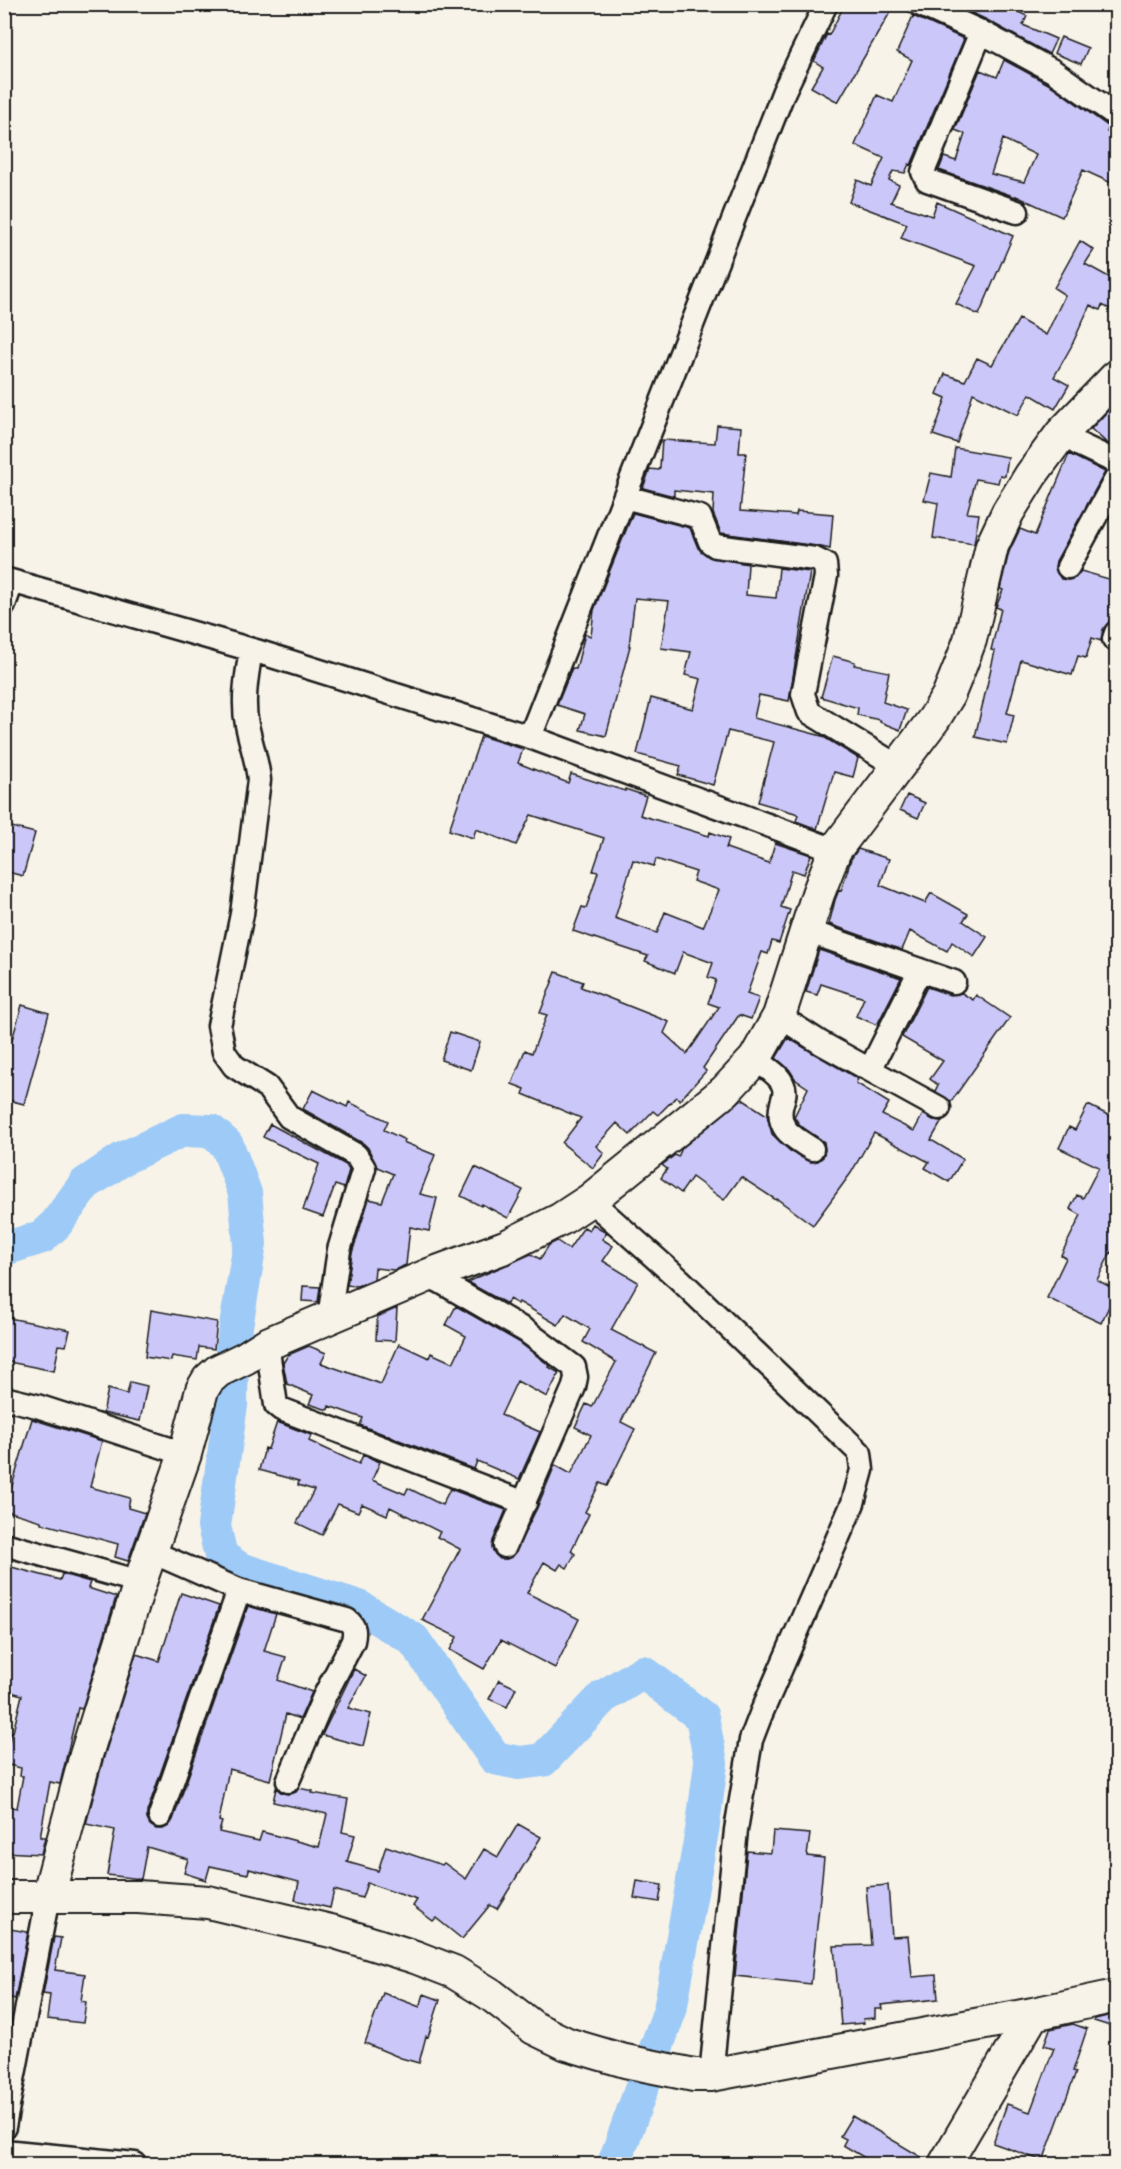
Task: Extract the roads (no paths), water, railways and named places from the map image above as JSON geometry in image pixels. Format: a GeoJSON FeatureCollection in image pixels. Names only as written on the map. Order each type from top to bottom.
{"type":"FeatureCollection","features":[{"type":"Feature","properties":{"kind":"street"},"geometry":{"type":"LineString","coordinates":[[530,737],[784,91],[826,4]]}},
{"type":"Feature","properties":{"kind":"street"},"geometry":{"type":"LineString","coordinates":[[919,4],[981,32],[1053,71],[1116,115]]}},
{"type":"Feature","properties":{"kind":"street"},"geometry":{"type":"LineString","coordinates":[[981,32],[923,167],[923,172],[927,180],[1017,212]]}},
{"type":"Feature","properties":{"kind":"street"},"geometry":{"type":"LineString","coordinates":[[4,2127],[48,1897],[86,1755],[140,1582],[184,1454],[202,1390],[208,1380],[243,1358],[329,1318],[528,1236],[590,1200],[725,1091],[755,1059],[779,1016],[818,894],[835,850],[934,719],[948,696],[970,640],[992,546],[1008,512],[1031,475],[1062,433],[1116,377]]}},
{"type":"Feature","properties":{"kind":"street"},"geometry":{"type":"LineString","coordinates":[[1062,433],[1080,445],[1116,462]]}},
{"type":"Feature","properties":{"kind":"street"},"geometry":{"type":"LineString","coordinates":[[1068,567],[1116,479]]}},
{"type":"Feature","properties":{"kind":"street"},"geometry":{"type":"LineString","coordinates":[[625,497],[700,517],[710,542],[716,546],[815,559],[825,564],[826,576],[803,694],[806,707],[809,712],[897,766]]}},
{"type":"Feature","properties":{"kind":"street"},"geometry":{"type":"LineString","coordinates":[[4,605],[8,581],[251,650],[530,737],[835,850]]}},
{"type":"Feature","properties":{"kind":"street"},"geometry":{"type":"LineString","coordinates":[[251,650],[247,677],[247,724],[257,759],[259,780],[242,914],[219,1026],[227,1058],[234,1066],[267,1087],[289,1117],[356,1155],[364,1168],[339,1250],[329,1318]]}},
{"type":"Feature","properties":{"kind":"street"},"geometry":{"type":"LineString","coordinates":[[807,931],[954,982]]}},
{"type":"Feature","properties":{"kind":"street"},"geometry":{"type":"LineString","coordinates":[[870,1070],[920,970]]}},
{"type":"Feature","properties":{"kind":"street"},"geometry":{"type":"LineString","coordinates":[[779,1016],[821,1043],[939,1108]]}},
{"type":"Feature","properties":{"kind":"street"},"geometry":{"type":"LineString","coordinates":[[755,1059],[784,1085],[780,1112],[783,1127],[791,1136],[812,1149]]}},
{"type":"Feature","properties":{"kind":"street"},"geometry":{"type":"LineString","coordinates":[[590,1200],[680,1279],[860,1453],[862,1464],[853,1503],[761,1714],[752,1740],[698,2074]]}},
{"type":"Feature","properties":{"kind":"street"},"geometry":{"type":"LineString","coordinates":[[429,1275],[526,1331],[574,1367],[576,1377],[574,1387],[505,1546]]}},
{"type":"Feature","properties":{"kind":"street"},"geometry":{"type":"LineString","coordinates":[[243,1358],[281,1409],[525,1503]]}},
{"type":"Feature","properties":{"kind":"street"},"geometry":{"type":"LineString","coordinates":[[4,1398],[37,1406],[184,1454]]}},
{"type":"Feature","properties":{"kind":"street"},"geometry":{"type":"LineString","coordinates":[[4,1544],[140,1582]]}},
{"type":"Feature","properties":{"kind":"street"},"geometry":{"type":"LineString","coordinates":[[152,1552],[239,1590],[347,1620],[352,1624],[355,1632],[353,1641],[324,1697],[288,1781]]}},
{"type":"Feature","properties":{"kind":"street"},"geometry":{"type":"LineString","coordinates":[[160,1816],[239,1590]]}},
{"type":"Feature","properties":{"kind":"street"},"geometry":{"type":"LineString","coordinates":[[4,1897],[138,1897],[208,1902],[335,1932],[454,1972],[490,1994],[534,2028],[549,2036],[625,2061],[698,2074],[1033,2014],[1116,1996]]}},
{"type":"Feature","properties":{"kind":"street"},"geometry":{"type":"LineString","coordinates":[[945,2164],[1033,2014]]}},
{"type":"Feature","properties":{"kind":"street"},"geometry":{"type":"LineString","coordinates":[[4,2151],[135,2164]]}},
{"type":"Feature","properties":{"kind":"waterway"},"geometry":{"type":"LineString","coordinates":[[4,1249],[42,1237],[56,1224],[85,1184],[124,1158],[183,1130],[211,1131],[227,1145],[245,1193],[250,1244],[232,1350],[231,1405],[214,1526],[221,1556],[240,1569],[359,1607],[413,1639],[495,1758],[519,1763],[543,1760],[603,1697],[643,1672],[702,1717],[711,1763],[703,1825],[670,2010],[614,2164]]}}]}
